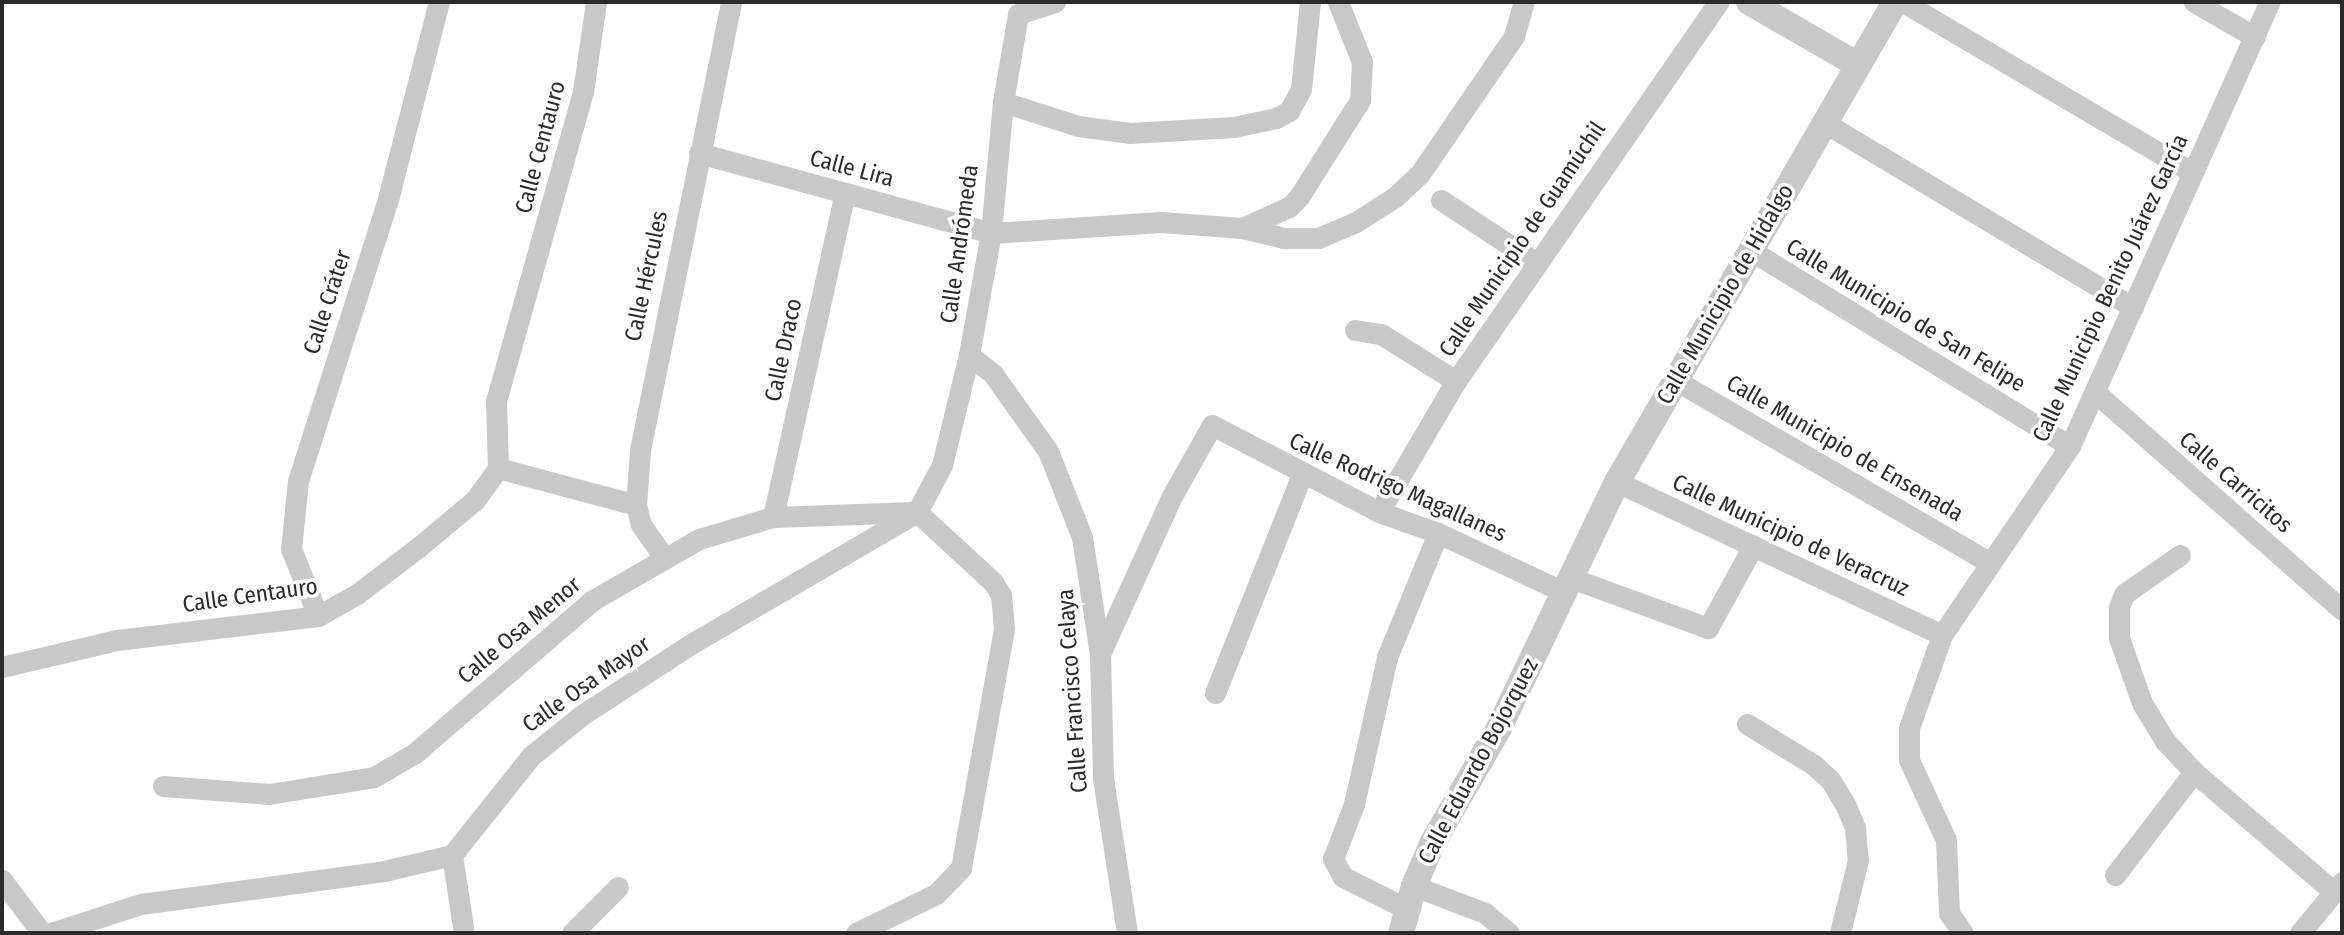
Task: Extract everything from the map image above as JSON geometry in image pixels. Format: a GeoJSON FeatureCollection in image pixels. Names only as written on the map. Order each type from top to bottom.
{"type":"FeatureCollection","features":[{"type":"Feature","properties":{"kind":"street","name":"Calle Cráter"},"geometry":{"type":"LineString","coordinates":[[318,616],[291,548],[298,481],[389,195],[439,2]]}},
{"type":"Feature","properties":{"kind":"street","name":"Calle Centauro"},"geometry":{"type":"LineString","coordinates":[[2,667],[117,640],[318,616],[357,594],[475,500],[498,468],[496,401],[583,92],[596,2]]}},
{"type":"Feature","properties":{"kind":"street","name":"Calle Hércules"},"geometry":{"type":"LineString","coordinates":[[663,556],[645,532],[636,505],[658,347],[732,2]]}},
{"type":"Feature","properties":{"kind":"street","name":"Calle Andrómeda"},"geometry":{"type":"LineString","coordinates":[[917,512],[942,465],[969,355],[991,233],[1003,102],[1019,8],[1055,2]]}},
{"type":"Feature","properties":{"kind":"street"},"geometry":{"type":"LineString","coordinates":[[1003,102],[1078,126],[1130,133],[1234,127],[1276,118],[1289,111],[1301,89],[1310,2]]}},
{"type":"Feature","properties":{"kind":"street"},"geometry":{"type":"LineString","coordinates":[[1241,228],[1299,197],[1360,100],[1362,62],[1338,2]]}},
{"type":"Feature","properties":{"kind":"street","name":"Calle Lira"},"geometry":{"type":"LineString","coordinates":[[699,153],[991,233],[1150,222],[1241,228],[1284,238],[1318,238],[1356,222],[1395,197],[1434,155],[1514,36],[1524,2]]}},
{"type":"Feature","properties":{"kind":"street","name":"Calle Municipio de Guamúchil"},"geometry":{"type":"LineString","coordinates":[[1379,512],[1456,381],[1718,2]]}},
{"type":"Feature","properties":{"kind":"street"},"geometry":{"type":"LineString","coordinates":[[1749,2],[1858,65]]}},
{"type":"Feature","properties":{"kind":"street","name":"Calle Municipio de Hidalgo"},"geometry":{"type":"LineString","coordinates":[[1567,585],[1617,482],[1895,2]]}},
{"type":"Feature","properties":{"kind":"street"},"geometry":{"type":"LineString","coordinates":[[1903,2],[2192,172]]}},
{"type":"Feature","properties":{"kind":"street"},"geometry":{"type":"LineString","coordinates":[[2194,2],[2255,37]]}},
{"type":"Feature","properties":{"kind":"street","name":"Calle Municipio Benito Juárez García"},"geometry":{"type":"LineString","coordinates":[[1963,933],[1949,913],[1946,840],[1909,760],[1907,744],[1942,635],[2070,446],[2270,2]]}},
{"type":"Feature","properties":{"kind":"street"},"geometry":{"type":"LineString","coordinates":[[1825,123],[2133,307]]}},
{"type":"Feature","properties":{"kind":"street","name":"Calle Draco"},"geometry":{"type":"LineString","coordinates":[[773,517],[845,193]]}},
{"type":"Feature","properties":{"kind":"street"},"geometry":{"type":"LineString","coordinates":[[1441,200],[1537,263]]}},
{"type":"Feature","properties":{"kind":"street","name":"Calle Municipio de San Felipe"},"geometry":{"type":"LineString","coordinates":[[1750,250],[2070,446]]}},
{"type":"Feature","properties":{"kind":"street"},"geometry":{"type":"LineString","coordinates":[[1355,330],[1381,334],[1456,381]]}},
{"type":"Feature","properties":{"kind":"street","name":"Calle Francisco Celaya"},"geometry":{"type":"LineString","coordinates":[[969,355],[993,374],[1023,412],[1067,494],[1092,585],[1100,654],[1100,751],[1127,933]]}},
{"type":"Feature","properties":{"kind":"street","name":"Calle Municipio de Ensenada"},"geometry":{"type":"LineString","coordinates":[[1675,380],[1989,562]]}},
{"type":"Feature","properties":{"kind":"street","name":"Calle Carricitos"},"geometry":{"type":"LineString","coordinates":[[2095,393],[2342,611]]}},
{"type":"Feature","properties":{"kind":"street","name":"Calle Rodrigo Magallanes"},"geometry":{"type":"LineString","coordinates":[[1100,654],[1172,496],[1212,425],[1379,512],[1567,585],[1708,628],[1753,546]]}},
{"type":"Feature","properties":{"kind":"street"},"geometry":{"type":"LineString","coordinates":[[498,468],[636,505]]}},
{"type":"Feature","properties":{"kind":"street"},"geometry":{"type":"LineString","coordinates":[[1215,693],[1302,474]]}},
{"type":"Feature","properties":{"kind":"street","name":"Calle Municipio de Veracruz"},"geometry":{"type":"LineString","coordinates":[[1617,482],[1942,635]]}},
{"type":"Feature","properties":{"kind":"street"},"geometry":{"type":"LineString","coordinates":[[856,933],[936,894],[961,868],[1004,629],[1001,594],[993,582],[917,512]]}},
{"type":"Feature","properties":{"kind":"street","name":"Calle Osa Menor"},"geometry":{"type":"LineString","coordinates":[[163,786],[269,794],[358,782],[392,769],[593,600],[663,556],[699,538],[773,517],[917,512]]}},
{"type":"Feature","properties":{"kind":"street","name":"Calle Osa Mayor"},"geometry":{"type":"LineString","coordinates":[[452,855],[531,756],[582,715],[691,644],[917,512]]}},
{"type":"Feature","properties":{"kind":"street"},"geometry":{"type":"LineString","coordinates":[[1438,533],[1387,657],[1354,804],[1334,851],[1334,865],[1342,877],[1407,909],[1485,913],[1509,933]]}},
{"type":"Feature","properties":{"kind":"street"},"geometry":{"type":"LineString","coordinates":[[2180,555],[2124,594],[2117,621],[2129,673],[2142,703],[2165,741],[2194,772],[2338,887],[2300,933]]}},
{"type":"Feature","properties":{"kind":"street","name":"Calle Eduardo Bojorquez"},"geometry":{"type":"LineString","coordinates":[[1407,909],[1443,824],[1499,728],[1567,585]]}},
{"type":"Feature","properties":{"kind":"street"},"geometry":{"type":"LineString","coordinates":[[1747,724],[1815,765],[1845,804],[1855,828],[1858,860],[1840,933]]}},
{"type":"Feature","properties":{"kind":"street"},"geometry":{"type":"LineString","coordinates":[[2115,875],[2194,772]]}},
{"type":"Feature","properties":{"kind":"street"},"geometry":{"type":"LineString","coordinates":[[51,933],[141,904],[384,871],[452,855],[464,933]]}},
{"type":"Feature","properties":{"kind":"street"},"geometry":{"type":"LineString","coordinates":[[2,880],[42,933]]}},
{"type":"Feature","properties":{"kind":"street"},"geometry":{"type":"LineString","coordinates":[[572,933],[618,887]]}}]}
